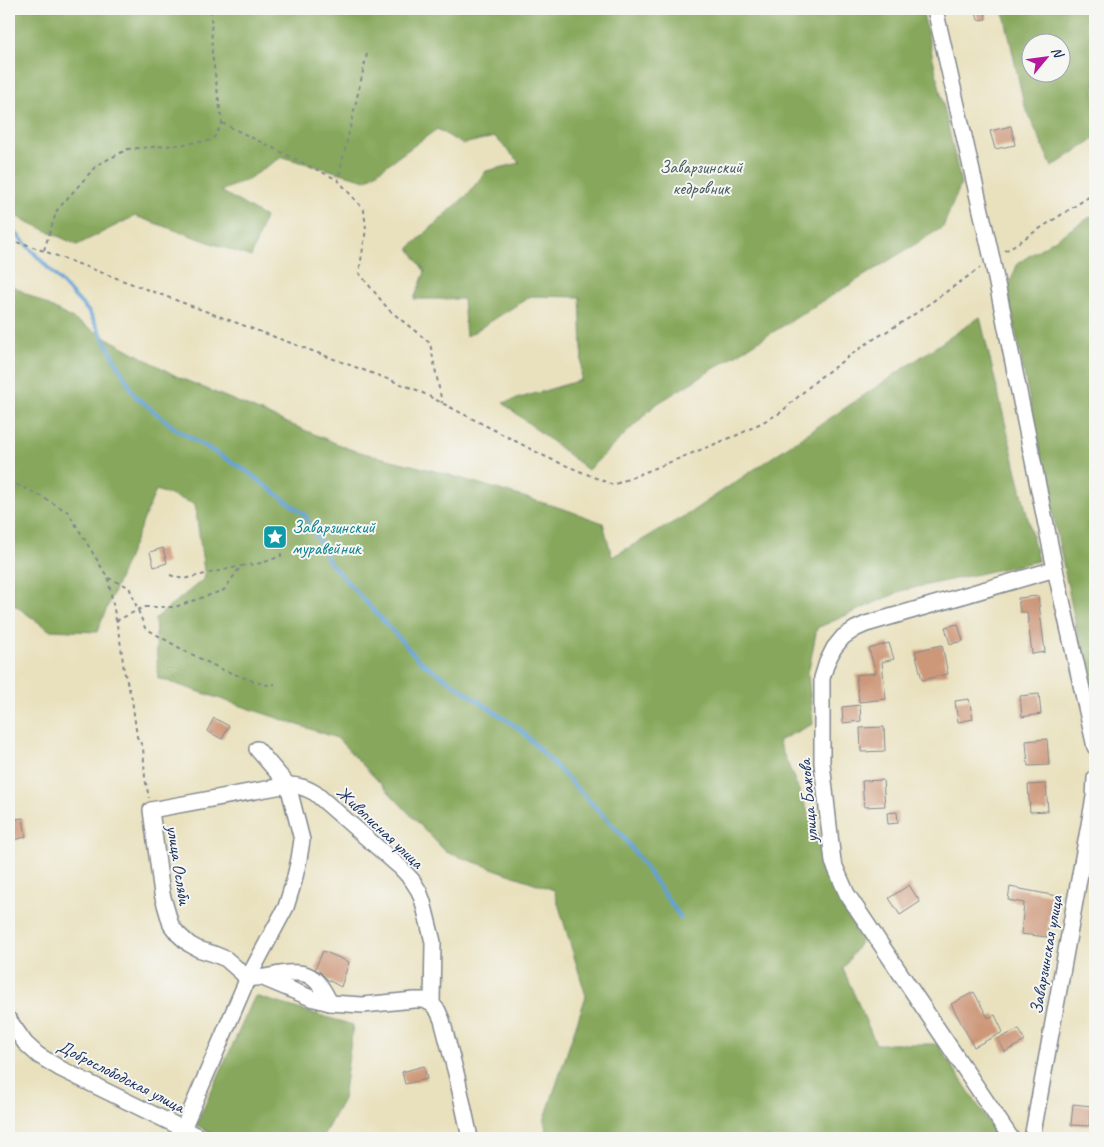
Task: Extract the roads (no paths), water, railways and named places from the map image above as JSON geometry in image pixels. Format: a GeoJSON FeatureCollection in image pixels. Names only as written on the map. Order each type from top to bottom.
{"type":"FeatureCollection","features":[{"type":"Feature","properties":{"kind":"street"},"geometry":{"type":"LineString","coordinates":[[935,9],[992,259],[1055,569],[1095,748]]}},
{"type":"Feature","properties":{"kind":"street","name":"улица Бажова"},"geometry":{"type":"LineString","coordinates":[[1011,1138],[847,894],[833,862],[822,762],[822,678],[834,648],[843,637],[855,629],[866,624],[1055,569]]}},
{"type":"Feature","properties":{"kind":"street"},"geometry":{"type":"LineString","coordinates":[[181,1134],[247,980],[286,906],[299,859],[302,840],[288,785],[257,749]]}},
{"type":"Feature","properties":{"kind":"street","name":"Заварзинская улица"},"geometry":{"type":"LineString","coordinates":[[1032,1138],[1094,798],[1095,778]]}},
{"type":"Feature","properties":{"kind":"street","name":"Живописная улица"},"geometry":{"type":"LineString","coordinates":[[152,810],[288,785],[299,785],[315,793],[400,867],[412,880],[423,902],[432,942],[432,1004],[438,1010],[442,1020],[470,1138]]}},
{"type":"Feature","properties":{"kind":"street","name":"улица Осляби"},"geometry":{"type":"LineString","coordinates":[[152,810],[162,894],[171,925],[189,944],[226,959],[247,980]]}},
{"type":"Feature","properties":{"kind":"street"},"geometry":{"type":"LineString","coordinates":[[247,980],[296,972],[314,978],[324,990],[330,1003],[363,1005],[424,1000],[432,1004]]}},
{"type":"Feature","properties":{"kind":"street","name":"Доброслободская улица"},"geometry":{"type":"LineString","coordinates":[[9,1020],[25,1043],[38,1055],[181,1134],[202,1138]]}},
{"type":"Feature","properties":{"kind":"waterway"},"geometry":{"type":"LineString","coordinates":[[9,226],[89,312],[135,396],[176,429],[245,470],[305,515],[330,563],[420,661],[520,729],[622,835],[681,918]]}},
{"type":"Feature","properties":{"kind":"place","name":"Заварзинский муравейник"},"geometry":{"type":"Point","coordinates":[275,537]}},
{"type":"Feature","properties":{"kind":"park label","name":"Заварзинский кедровник"},"geometry":{"type":"Point","coordinates":[701,177]}}]}
